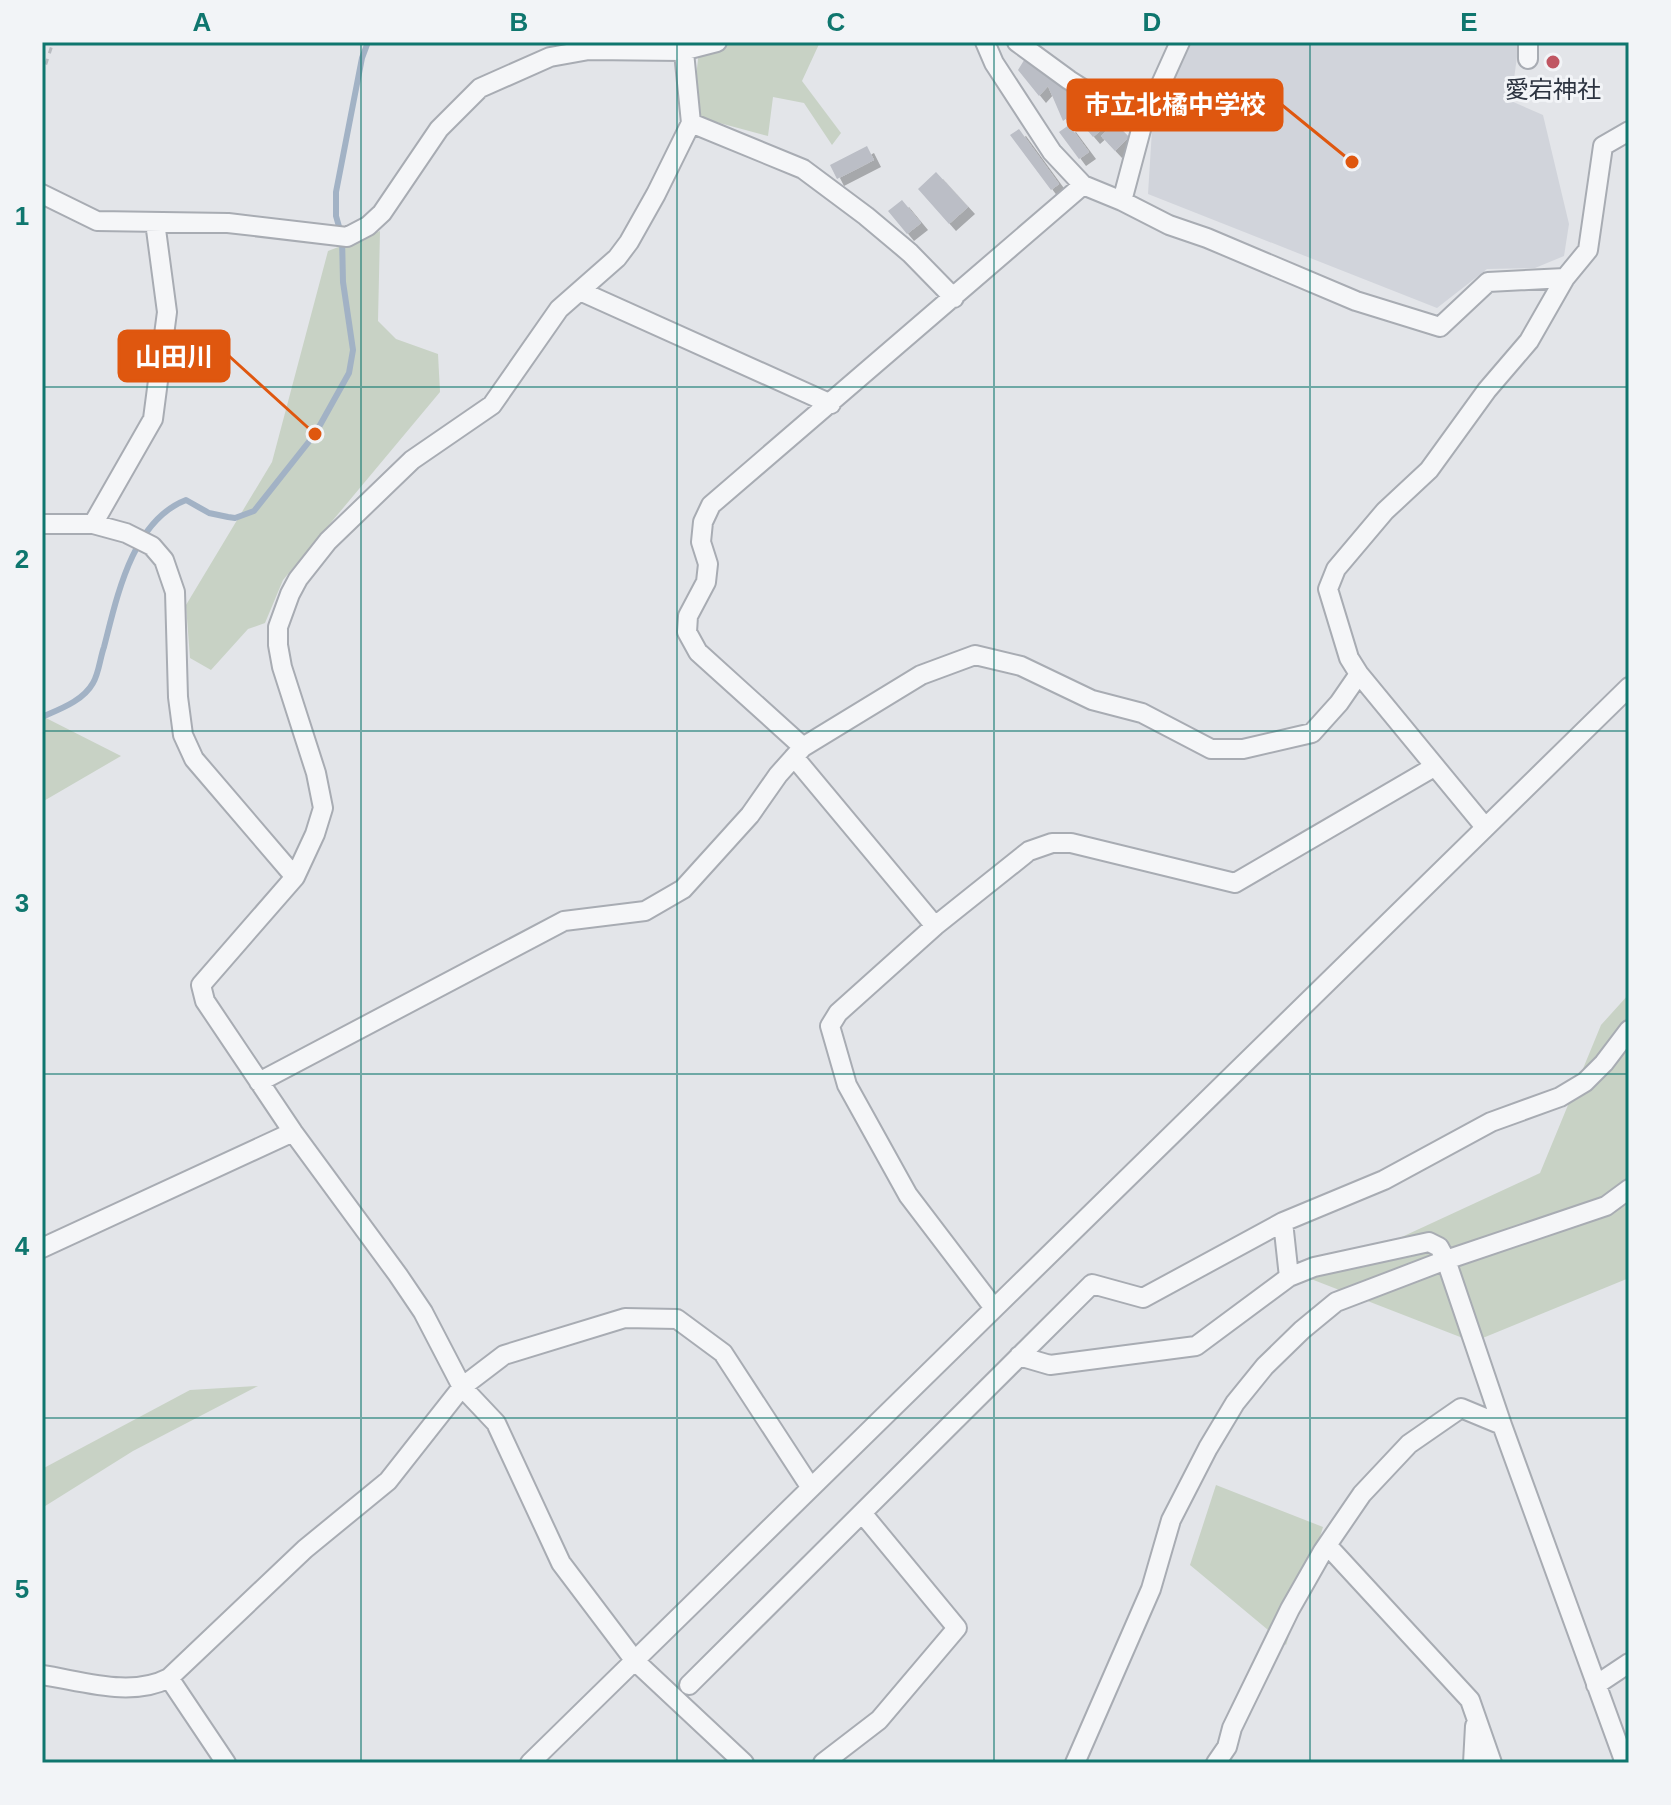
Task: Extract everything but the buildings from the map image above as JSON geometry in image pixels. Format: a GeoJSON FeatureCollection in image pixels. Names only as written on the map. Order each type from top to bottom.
{"type":"FeatureCollection","features":[{"type":"Feature","properties":{"kind":"street"},"geometry":{"type":"LineString","coordinates":[[42,194],[97,221],[228,223],[347,237],[368,226],[382,213],[439,129],[480,88],[550,57],[589,50],[717,42]]}},
{"type":"Feature","properties":{"kind":"street"},"geometry":{"type":"LineString","coordinates":[[985,42],[994,63],[1052,152],[1083,185],[1169,225],[1356,301],[1440,327],[1488,282],[1565,278]]}},
{"type":"Feature","properties":{"kind":"street"},"geometry":{"type":"LineString","coordinates":[[1017,42],[1069,80],[1142,126]]}},
{"type":"Feature","properties":{"kind":"street"},"geometry":{"type":"LineString","coordinates":[[1122,201],[1142,126],[1180,42]]}},
{"type":"Feature","properties":{"kind":"street"},"geometry":{"type":"LineString","coordinates":[[683,46],[691,123],[629,242],[617,258],[551,320],[492,405],[412,460],[328,541],[290,594],[278,627],[278,645],[282,667],[316,773],[323,808],[295,877],[201,985],[205,1001],[259,1082],[423,1312],[462,1387],[496,1423],[561,1563],[635,1661],[744,1763]]}},
{"type":"Feature","properties":{"kind":"street"},"geometry":{"type":"LineString","coordinates":[[691,123],[803,169],[910,253],[954,298]]}},
{"type":"Feature","properties":{"kind":"street"},"geometry":{"type":"LineString","coordinates":[[1485,827],[1359,674],[1349,658],[1328,589],[1336,569],[1385,511],[1429,470],[1487,390],[1529,341],[1565,278],[1588,250],[1603,146],[1629,131]]}},
{"type":"Feature","properties":{"kind":"street"},"geometry":{"type":"LineString","coordinates":[[935,926],[798,752],[698,652],[687,632],[688,616],[706,582],[708,564],[701,542],[703,522],[711,505],[1083,185]]}},
{"type":"Feature","properties":{"kind":"street"},"geometry":{"type":"LineString","coordinates":[[93,524],[153,419],[167,312],[155,222]]}},
{"type":"Feature","properties":{"kind":"street"},"geometry":{"type":"LineString","coordinates":[[580,291],[831,404]]}},
{"type":"Feature","properties":{"kind":"street"},"geometry":{"type":"LineString","coordinates":[[42,524],[93,524],[126,533],[152,546],[164,560],[175,592],[178,697],[183,735],[194,759],[295,877]]}},
{"type":"Feature","properties":{"kind":"street"},"geometry":{"type":"LineString","coordinates":[[259,1082],[564,921],[645,911],[683,889],[750,815],[798,752],[921,675],[975,655],[1021,666],[1092,700],[1142,713],[1211,749],[1243,749],[1312,733],[1339,703],[1359,674]]}},
{"type":"Feature","properties":{"kind":"street"},"geometry":{"type":"LineString","coordinates":[[530,1763],[1629,687]]}},
{"type":"Feature","properties":{"kind":"street"},"geometry":{"type":"LineString","coordinates":[[994,1308],[908,1195],[847,1085],[830,1026],[838,1013],[935,926],[1029,851],[1052,843],[1071,843],[1235,883],[1434,767]]}},
{"type":"Feature","properties":{"kind":"street"},"geometry":{"type":"LineString","coordinates":[[689,1685],[1092,1284],[1143,1298],[1283,1222],[1384,1180],[1491,1122],[1560,1097],[1585,1082],[1629,1030]]}},
{"type":"Feature","properties":{"kind":"street"},"geometry":{"type":"LineString","coordinates":[[42,1248],[293,1132]]}},
{"type":"Feature","properties":{"kind":"street"},"geometry":{"type":"LineString","coordinates":[[1075,1763],[1151,1589],[1171,1520],[1235,1403],[1265,1366],[1336,1302],[1446,1260],[1606,1206],[1629,1189]]}},
{"type":"Feature","properties":{"kind":"street"},"geometry":{"type":"LineString","coordinates":[[1283,1222],[1289,1277]]}},
{"type":"Feature","properties":{"kind":"street"},"geometry":{"type":"LineString","coordinates":[[1019,1356],[1050,1365],[1196,1346],[1289,1277],[1314,1267],[1429,1242],[1439,1247],[1625,1763]]}},
{"type":"Feature","properties":{"kind":"street"},"geometry":{"type":"LineString","coordinates":[[42,1675],[136,1688],[154,1686],[169,1678],[305,1549],[388,1481],[462,1387],[504,1355],[625,1318],[677,1319],[723,1353],[811,1488]]}},
{"type":"Feature","properties":{"kind":"street"},"geometry":{"type":"LineString","coordinates":[[1216,1763],[1227,1747],[1232,1728],[1290,1609],[1327,1545],[1362,1494],[1409,1444],[1461,1408],[1502,1425]]}},
{"type":"Feature","properties":{"kind":"street"},"geometry":{"type":"LineString","coordinates":[[823,1763],[879,1720],[957,1628],[862,1513]]}},
{"type":"Feature","properties":{"kind":"street"},"geometry":{"type":"LineString","coordinates":[[1327,1545],[1470,1700],[1492,1763]]}},
{"type":"Feature","properties":{"kind":"street"},"geometry":{"type":"LineString","coordinates":[[1596,1685],[1629,1663]]}},
{"type":"Feature","properties":{"kind":"street"},"geometry":{"type":"LineString","coordinates":[[169,1678],[226,1763]]}},
{"type":"Feature","properties":{"kind":"street"},"geometry":{"type":"LineString","coordinates":[[1473,1763],[1476,1716]]}},
{"type":"Feature","properties":{"kind":"path"},"geometry":{"type":"LineString","coordinates":[[42,76],[53,42]]}},
{"type":"Feature","properties":{"kind":"shaded area"},"geometry":{"type":"Polygon","coordinates":[[[700,42],[820,42],[802,81],[841,133],[832,145],[804,103],[773,97],[768,136],[701,118],[696,77],[700,42]]]}},
{"type":"Feature","properties":{"kind":"shaded area"},"geometry":{"type":"Polygon","coordinates":[[[1190,42],[1519,42],[1511,101],[1543,115],[1569,224],[1564,256],[1535,268],[1487,269],[1437,308],[1148,194],[1152,130],[1157,108],[1190,42]]]}},
{"type":"Feature","properties":{"kind":"shaded area"},"geometry":{"type":"Polygon","coordinates":[[[380,231],[378,321],[396,339],[438,354],[440,392],[283,580],[265,623],[248,629],[211,670],[190,658],[186,605],[272,462],[328,251],[380,231]]]}},
{"type":"Feature","properties":{"kind":"shaded area"},"geometry":{"type":"Polygon","coordinates":[[[42,716],[121,756],[42,802],[42,716]]]}},
{"type":"Feature","properties":{"kind":"shaded area"},"geometry":{"type":"Polygon","coordinates":[[[1629,994],[1629,1278],[1473,1342],[1311,1279],[1540,1173],[1601,1025],[1629,994]]]}},
{"type":"Feature","properties":{"kind":"shaded area"},"geometry":{"type":"Polygon","coordinates":[[[258,1386],[133,1451],[42,1508],[42,1469],[190,1390],[258,1386]]]}},
{"type":"Feature","properties":{"kind":"shaded area"},"geometry":{"type":"Polygon","coordinates":[[[1216,1485],[1323,1527],[1286,1645],[1190,1565],[1216,1485]]]}},
{"type":"Feature","properties":{"kind":"waterway"},"geometry":{"type":"LineString","coordinates":[[42,717],[77,700],[93,683],[121,584],[152,525],[168,510],[186,500],[209,513],[228,517],[235,518],[254,511],[315,434],[349,373],[353,350],[343,282],[342,237],[336,216],[336,192],[362,58],[368,42]]}},
{"type":"Feature","properties":{"kind":"place","name":"愛宕神社"},"geometry":{"type":"Point","coordinates":[1553,62]}},
{"type":"Feature","properties":{"kind":"place","name":"市立北橘中学校"},"geometry":{"type":"Point","coordinates":[1352,162]}},
{"type":"Feature","properties":{"kind":"place","name":"山田川"},"geometry":{"type":"Point","coordinates":[315,434]}}]}
